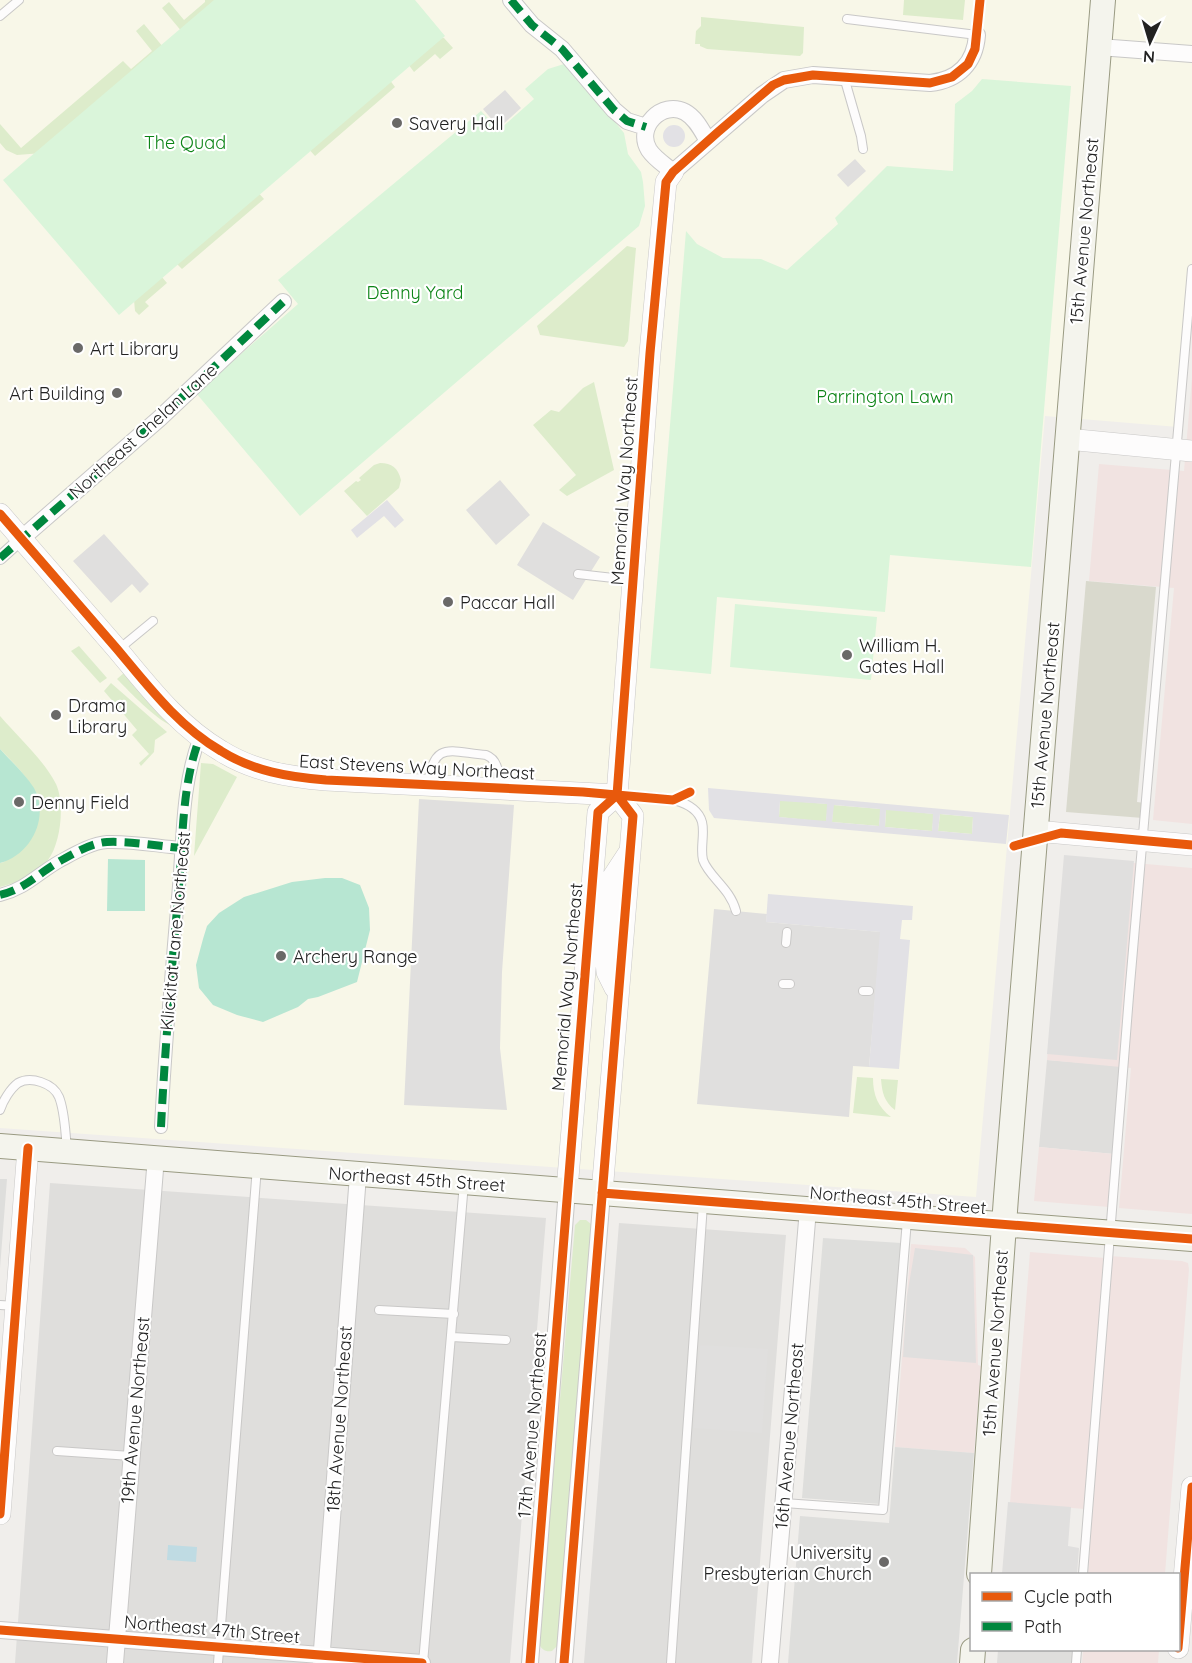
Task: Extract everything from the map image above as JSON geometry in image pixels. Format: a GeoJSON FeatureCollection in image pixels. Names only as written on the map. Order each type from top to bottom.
{"type":"FeatureCollection","features":[{"type":"Feature","properties":{"kind":"main road","name":"15th Avenue Northeast"},"geometry":{"type":"LineString","coordinates":[[979,1573],[1004,1225],[1103,0]]}},
{"type":"Feature","properties":{"kind":"main road","name":"Northeast 45th Street"},"geometry":{"type":"LineString","coordinates":[[0,1146],[1192,1239]]}},
{"type":"Feature","properties":{"kind":"street"},"geometry":{"type":"LineString","coordinates":[[511,0],[532,25],[562,49],[614,110],[627,121],[646,127]]}},
{"type":"Feature","properties":{"kind":"street"},"geometry":{"type":"LineString","coordinates":[[708,141],[692,118],[675,109],[661,112],[646,127],[646,144],[650,151],[673,172],[773,85],[784,80],[813,75],[930,83],[945,80],[959,73],[968,64],[975,49],[977,34]]}},
{"type":"Feature","properties":{"kind":"street"},"geometry":{"type":"LineString","coordinates":[[1099,46],[1192,54]]}},
{"type":"Feature","properties":{"kind":"street","name":"Memorial Way Northeast"},"geometry":{"type":"LineString","coordinates":[[567,1190],[598,812],[617,795],[632,580],[665,194],[668,178],[673,172]]}},
{"type":"Feature","properties":{"kind":"street","name":"Northeast Chelan Lane"},"geometry":{"type":"LineString","coordinates":[[0,558],[160,418],[283,302]]}},
{"type":"Feature","properties":{"kind":"street"},"geometry":{"type":"LineString","coordinates":[[1067,439],[1184,450]]}},
{"type":"Feature","properties":{"kind":"street","name":"East Stevens Way Northeast"},"geometry":{"type":"LineString","coordinates":[[0,514],[156,696],[200,737],[247,765],[288,777],[617,795]]}},
{"type":"Feature","properties":{"kind":"street","name":"Klickitat Lane Northeast"},"geometry":{"type":"LineString","coordinates":[[161,1127],[181,848],[191,759],[200,737]]}},
{"type":"Feature","properties":{"kind":"street"},"geometry":{"type":"LineString","coordinates":[[564,1663],[618,994],[607,972],[605,953],[609,883],[630,852],[633,816],[617,795]]}},
{"type":"Feature","properties":{"kind":"street"},"geometry":{"type":"LineString","coordinates":[[1036,831],[1192,845]]}},
{"type":"Feature","properties":{"kind":"street"},"geometry":{"type":"LineString","coordinates":[[0,896],[32,882],[48,869],[77,852],[106,842],[181,848]]}},
{"type":"Feature","properties":{"kind":"street"},"geometry":{"type":"LineString","coordinates":[[577,1070],[611,1072]]}},
{"type":"Feature","properties":{"kind":"street"},"geometry":{"type":"LineString","coordinates":[[0,1514],[9,1305],[28,1148]]}},
{"type":"Feature","properties":{"kind":"street","name":"19th Avenue Northeast"},"geometry":{"type":"LineString","coordinates":[[115,1663],[156,1157]]}},
{"type":"Feature","properties":{"kind":"street","name":"18th Avenue Northeast"},"geometry":{"type":"LineString","coordinates":[[321,1659],[358,1175]]}},
{"type":"Feature","properties":{"kind":"street","name":"17th Avenue Northeast"},"geometry":{"type":"LineString","coordinates":[[530,1663],[567,1190]]}},
{"type":"Feature","properties":{"kind":"street","name":"16th Avenue Northeast"},"geometry":{"type":"LineString","coordinates":[[770,1663],[808,1209]]}},
{"type":"Feature","properties":{"kind":"street"},"geometry":{"type":"LineString","coordinates":[[1180,1626],[1192,1487]]}},
{"type":"Feature","properties":{"kind":"street","name":"Northeast 47th Street"},"geometry":{"type":"LineString","coordinates":[[0,1630],[117,1638],[219,1655],[423,1663]]}},
{"type":"Feature","properties":{"kind":"lane"},"geometry":{"type":"LineString","coordinates":[[0,16],[20,0]]}},
{"type":"Feature","properties":{"kind":"lane"},"geometry":{"type":"LineString","coordinates":[[847,19],[977,34],[980,0]]}},
{"type":"Feature","properties":{"kind":"lane"},"geometry":{"type":"LineString","coordinates":[[844,76],[863,149]]}},
{"type":"Feature","properties":{"kind":"lane"},"geometry":{"type":"LineString","coordinates":[[1083,1573],[1144,840],[1184,450],[1192,269]]}},
{"type":"Feature","properties":{"kind":"lane"},"geometry":{"type":"LineString","coordinates":[[578,574],[632,580]]}},
{"type":"Feature","properties":{"kind":"lane"},"geometry":{"type":"LineString","coordinates":[[117,650],[153,621]]}},
{"type":"Feature","properties":{"kind":"lane"},"geometry":{"type":"LineString","coordinates":[[428,784],[435,756],[445,752],[491,757],[497,766],[499,788]]}},
{"type":"Feature","properties":{"kind":"lane","name":"East Stevens Way Northeast"},"geometry":{"type":"LineString","coordinates":[[617,795],[673,800],[688,805],[697,813],[702,826],[703,859],[734,901],[736,911]]}},
{"type":"Feature","properties":{"kind":"lane"},"geometry":{"type":"LineString","coordinates":[[786,943],[787,932]]}},
{"type":"Feature","properties":{"kind":"lane"},"geometry":{"type":"LineString","coordinates":[[0,1110],[17,1084],[34,1081],[52,1088],[58,1095],[62,1108],[68,1151]]}},
{"type":"Feature","properties":{"kind":"lane"},"geometry":{"type":"LineString","coordinates":[[219,1655],[257,1166]]}},
{"type":"Feature","properties":{"kind":"lane"},"geometry":{"type":"LineString","coordinates":[[423,1663],[464,1182]]}},
{"type":"Feature","properties":{"kind":"lane"},"geometry":{"type":"LineString","coordinates":[[671,1663],[703,1201]]}},
{"type":"Feature","properties":{"kind":"lane"},"geometry":{"type":"LineString","coordinates":[[784,1503],[883,1510],[908,1217]]}},
{"type":"Feature","properties":{"kind":"lane"},"geometry":{"type":"LineString","coordinates":[[380,1310],[454,1314]]}},
{"type":"Feature","properties":{"kind":"lane"},"geometry":{"type":"LineString","coordinates":[[452,1337],[506,1340]]}},
{"type":"Feature","properties":{"kind":"lane"},"geometry":{"type":"LineString","coordinates":[[57,1450],[131,1456]]}},
{"type":"Feature","properties":{"kind":"shaded area"},"geometry":{"type":"Polygon","coordinates":[[[0,0],[1192,0],[1192,263],[1178,427],[1045,416],[976,1197],[0,1128],[0,0]]]}},
{"type":"Feature","properties":{"kind":"shaded area"},"geometry":{"type":"Polygon","coordinates":[[[505,90],[521,108],[499,128],[483,109],[505,90]]]}},
{"type":"Feature","properties":{"kind":"shaded area"},"geometry":{"type":"Polygon","coordinates":[[[674,125],[682,128],[685,136],[682,144],[674,147],[666,144],[663,136],[666,128],[674,125]]]}},
{"type":"Feature","properties":{"kind":"shaded area"},"geometry":{"type":"Polygon","coordinates":[[[855,159],[866,171],[848,187],[837,175],[855,159]]]}},
{"type":"Feature","properties":{"kind":"shaded area"},"geometry":{"type":"Polygon","coordinates":[[[1192,378],[1192,824],[1153,820],[1174,588],[1089,581],[1099,464],[1184,471],[1192,378]]]}},
{"type":"Feature","properties":{"kind":"shaded area"},"geometry":{"type":"Polygon","coordinates":[[[500,480],[530,515],[496,545],[466,510],[500,480]]]}},
{"type":"Feature","properties":{"kind":"shaded area"},"geometry":{"type":"Polygon","coordinates":[[[387,500],[404,520],[395,528],[384,516],[357,538],[351,530],[387,500]]]}},
{"type":"Feature","properties":{"kind":"shaded area"},"geometry":{"type":"Polygon","coordinates":[[[543,522],[600,557],[573,600],[517,565],[543,522]]]}},
{"type":"Feature","properties":{"kind":"shaded area"},"geometry":{"type":"Polygon","coordinates":[[[104,534],[149,584],[140,593],[132,584],[111,603],[73,561],[104,534]]]}},
{"type":"Feature","properties":{"kind":"shaded area"},"geometry":{"type":"Polygon","coordinates":[[[1086,581],[1156,587],[1137,802],[1145,803],[1143,818],[1066,812],[1086,581]]]}},
{"type":"Feature","properties":{"kind":"shaded area"},"geometry":{"type":"Polygon","coordinates":[[[708,788],[1009,815],[1006,844],[714,818],[709,810],[708,788]],[[780,801],[779,817],[826,821],[827,804],[780,801]],[[834,805],[832,822],[879,826],[880,809],[834,805]],[[886,810],[885,827],[932,831],[933,814],[886,810]],[[940,814],[938,831],[972,834],[973,817],[940,814]]]}},
{"type":"Feature","properties":{"kind":"shaded area"},"geometry":{"type":"Polygon","coordinates":[[[419,799],[514,805],[502,972],[500,1048],[507,1110],[404,1105],[419,799]]]}},
{"type":"Feature","properties":{"kind":"shaded area"},"geometry":{"type":"Polygon","coordinates":[[[1064,855],[1134,861],[1117,1060],[1047,1054],[1064,855]]]}},
{"type":"Feature","properties":{"kind":"shaded area"},"geometry":{"type":"Polygon","coordinates":[[[1065,857],[1192,868],[1192,1214],[1119,1208],[1131,1068],[1047,1060],[1065,857]]]}},
{"type":"Feature","properties":{"kind":"shaded area"},"geometry":{"type":"Polygon","coordinates":[[[768,894],[913,906],[912,920],[902,920],[900,939],[910,940],[899,1069],[869,1067],[880,932],[766,922],[768,894]]]}},
{"type":"Feature","properties":{"kind":"shaded area"},"geometry":{"type":"Polygon","coordinates":[[[714,909],[767,914],[766,922],[881,932],[869,1067],[853,1066],[849,1117],[697,1104],[714,909]]]}},
{"type":"Feature","properties":{"kind":"shaded area"},"geometry":{"type":"Polygon","coordinates":[[[1047,1060],[1121,1066],[1114,1154],[1039,1147],[1047,1060]]]}},
{"type":"Feature","properties":{"kind":"shaded area"},"geometry":{"type":"Polygon","coordinates":[[[1039,1147],[1114,1154],[1109,1207],[1034,1201],[1039,1147]]]}},
{"type":"Feature","properties":{"kind":"shaded area"},"geometry":{"type":"Polygon","coordinates":[[[0,1179],[7,1179],[0,1268],[0,1179]]]}},
{"type":"Feature","properties":{"kind":"shaded area"},"geometry":{"type":"Polygon","coordinates":[[[50,1183],[546,1218],[510,1663],[15,1663],[50,1183]]]}},
{"type":"Feature","properties":{"kind":"shaded area"},"geometry":{"type":"Polygon","coordinates":[[[619,1223],[786,1235],[752,1663],[584,1663],[619,1223]]]}},
{"type":"Feature","properties":{"kind":"shaded area"},"geometry":{"type":"Polygon","coordinates":[[[823,1238],[901,1243],[880,1504],[802,1498],[823,1238]]]}},
{"type":"Feature","properties":{"kind":"shaded area"},"geometry":{"type":"Polygon","coordinates":[[[911,1244],[965,1248],[975,1257],[978,1365],[981,1366],[974,1453],[895,1447],[911,1244]]]}},
{"type":"Feature","properties":{"kind":"shaded area"},"geometry":{"type":"Polygon","coordinates":[[[915,1248],[973,1255],[976,1363],[903,1357],[907,1296],[915,1248]]]}},
{"type":"Feature","properties":{"kind":"shaded area"},"geometry":{"type":"Polygon","coordinates":[[[1030,1252],[1105,1258],[1085,1509],[1010,1503],[1030,1252]]]}},
{"type":"Feature","properties":{"kind":"shaded area"},"geometry":{"type":"Polygon","coordinates":[[[1109,1256],[1182,1261],[1188,1263],[1189,1269],[1165,1573],[1088,1573],[1109,1256]]]}},
{"type":"Feature","properties":{"kind":"shaded area"},"geometry":{"type":"Polygon","coordinates":[[[700,1345],[768,1349],[762,1433],[694,1428],[700,1345]]]}},
{"type":"Feature","properties":{"kind":"shaded area","name":"University Presbyterian Church"},"geometry":{"type":"Polygon","coordinates":[[[895,1447],[974,1453],[957,1663],[788,1663],[800,1516],[889,1523],[895,1447]]]}},
{"type":"Feature","properties":{"kind":"shaded area"},"geometry":{"type":"Polygon","coordinates":[[[1008,1502],[1071,1507],[1068,1546],[1079,1548],[1077,1573],[1002,1573],[1008,1502]]]}},
{"type":"Feature","properties":{"kind":"shaded area"},"geometry":{"type":"Polygon","coordinates":[[[998,1651],[1073,1651],[1072,1663],[997,1663],[998,1651]]]}},
{"type":"Feature","properties":{"kind":"shaded area"},"geometry":{"type":"Polygon","coordinates":[[[1083,1651],[1159,1651],[1158,1663],[1082,1663],[1083,1651]]]}},
{"type":"Feature","properties":{"kind":"green space"},"geometry":{"type":"Polygon","coordinates":[[[205,0],[243,0],[188,39],[162,8],[169,2],[184,20],[205,0]]]}},
{"type":"Feature","properties":{"kind":"green space","name":"The Quad"},"geometry":{"type":"Polygon","coordinates":[[[214,0],[415,0],[445,36],[119,315],[3,180],[214,0]]]}},
{"type":"Feature","properties":{"kind":"green space"},"geometry":{"type":"Polygon","coordinates":[[[904,0],[965,0],[963,20],[903,15],[904,0]]]}},
{"type":"Feature","properties":{"kind":"green space"},"geometry":{"type":"Polygon","coordinates":[[[701,17],[804,27],[803,53],[800,56],[707,49],[700,44],[695,44],[696,31],[701,26],[701,17]]]}},
{"type":"Feature","properties":{"kind":"green space"},"geometry":{"type":"Polygon","coordinates":[[[144,24],[168,53],[68,151],[17,155],[6,150],[0,143],[0,124],[21,148],[123,61],[131,69],[152,51],[136,31],[144,24]]]}},
{"type":"Feature","properties":{"kind":"green space"},"geometry":{"type":"Polygon","coordinates":[[[420,30],[444,38],[453,48],[440,59],[435,54],[414,72],[408,64],[420,30]]]}},
{"type":"Feature","properties":{"kind":"green space","name":"Denny Yard"},"geometry":{"type":"Polygon","coordinates":[[[564,64],[570,67],[624,133],[628,154],[641,172],[643,182],[645,206],[639,226],[300,516],[196,393],[298,304],[278,280],[481,111],[499,130],[534,99],[525,89],[548,69],[564,64]]]}},
{"type":"Feature","properties":{"kind":"green space"},"geometry":{"type":"Polygon","coordinates":[[[389,79],[395,87],[315,156],[298,137],[389,79]]]}},
{"type":"Feature","properties":{"kind":"green space","name":"Parrington Lawn"},"geometry":{"type":"Polygon","coordinates":[[[982,79],[1071,86],[1031,567],[890,555],[885,612],[717,597],[711,674],[650,668],[686,231],[697,244],[723,258],[761,259],[787,270],[838,224],[835,218],[887,166],[953,171],[955,104],[972,91],[982,79]]]}},
{"type":"Feature","properties":{"kind":"green space"},"geometry":{"type":"Polygon","coordinates":[[[247,180],[264,199],[182,269],[176,263],[247,180]]]}},
{"type":"Feature","properties":{"kind":"green space"},"geometry":{"type":"Polygon","coordinates":[[[627,246],[636,248],[628,341],[624,347],[540,335],[537,326],[627,246]]]}},
{"type":"Feature","properties":{"kind":"green space"},"geometry":{"type":"Polygon","coordinates":[[[161,276],[167,283],[145,302],[149,306],[139,315],[135,311],[134,300],[161,276]]]}},
{"type":"Feature","properties":{"kind":"green space"},"geometry":{"type":"Polygon","coordinates":[[[594,382],[614,470],[567,496],[559,490],[576,475],[533,425],[551,410],[559,412],[583,388],[594,382]]]}},
{"type":"Feature","properties":{"kind":"green space"},"geometry":{"type":"Polygon","coordinates":[[[380,463],[394,467],[401,480],[399,488],[367,516],[344,491],[356,481],[361,480],[359,478],[374,465],[380,463]]]}},
{"type":"Feature","properties":{"kind":"green space"},"geometry":{"type":"Polygon","coordinates":[[[735,604],[877,617],[871,680],[730,667],[735,604]]]}},
{"type":"Feature","properties":{"kind":"green space"},"geometry":{"type":"Polygon","coordinates":[[[79,646],[107,678],[100,683],[71,651],[79,646]]]}},
{"type":"Feature","properties":{"kind":"green space"},"geometry":{"type":"Polygon","coordinates":[[[125,672],[172,726],[150,711],[117,679],[125,672]]]}},
{"type":"Feature","properties":{"kind":"green space"},"geometry":{"type":"Polygon","coordinates":[[[111,683],[167,732],[155,740],[154,752],[141,766],[139,763],[149,754],[132,735],[137,730],[104,691],[111,683]]]}},
{"type":"Feature","properties":{"kind":"green space"},"geometry":{"type":"Polygon","coordinates":[[[0,716],[38,757],[51,775],[59,792],[61,812],[59,833],[48,860],[26,877],[0,887],[0,863],[4,862],[39,816],[32,787],[21,771],[0,749],[0,716]]]}},
{"type":"Feature","properties":{"kind":"green space","name":"Denny Field"},"geometry":{"type":"Polygon","coordinates":[[[0,749],[34,788],[40,811],[35,833],[29,843],[11,859],[0,863],[0,749]]]}},
{"type":"Feature","properties":{"kind":"green space"},"geometry":{"type":"Polygon","coordinates":[[[201,763],[213,764],[237,777],[194,856],[201,763]]]}},
{"type":"Feature","properties":{"kind":"green space"},"geometry":{"type":"Polygon","coordinates":[[[780,800],[828,804],[826,822],[779,817],[780,800]]]}},
{"type":"Feature","properties":{"kind":"green space"},"geometry":{"type":"Polygon","coordinates":[[[833,805],[881,809],[879,826],[832,822],[833,805]]]}},
{"type":"Feature","properties":{"kind":"green space"},"geometry":{"type":"Polygon","coordinates":[[[886,809],[934,814],[932,831],[885,827],[886,809]]]}},
{"type":"Feature","properties":{"kind":"green space"},"geometry":{"type":"Polygon","coordinates":[[[940,814],[973,817],[972,834],[938,831],[940,814]]]}},
{"type":"Feature","properties":{"kind":"green space"},"geometry":{"type":"Polygon","coordinates":[[[108,859],[145,860],[145,911],[107,911],[108,859]]]}},
{"type":"Feature","properties":{"kind":"green space","name":"Archery Range"},"geometry":{"type":"Polygon","coordinates":[[[342,878],[360,885],[369,908],[370,930],[357,982],[308,999],[298,1007],[263,1022],[213,1005],[199,988],[196,965],[207,926],[219,913],[244,897],[292,882],[342,878]]]}},
{"type":"Feature","properties":{"kind":"green space"},"geometry":{"type":"Polygon","coordinates":[[[857,1077],[873,1078],[877,1100],[891,1117],[853,1113],[857,1077]]]}},
{"type":"Feature","properties":{"kind":"green space"},"geometry":{"type":"Polygon","coordinates":[[[881,1079],[898,1080],[895,1110],[884,1096],[881,1079]]]}},
{"type":"Feature","properties":{"kind":"green space"},"geometry":{"type":"Polygon","coordinates":[[[580,1220],[586,1220],[591,1224],[558,1645],[552,1651],[548,1651],[542,1649],[539,1643],[575,1225],[580,1220]]]}},
{"type":"Feature","properties":{"kind":"water"},"geometry":{"type":"Polygon","coordinates":[[[168,1545],[197,1547],[196,1562],[167,1560],[168,1545]]]}},
{"type":"Feature","properties":{"kind":"marked path"},"geometry":{"type":"LineString","coordinates":[[511,0],[532,25],[562,49],[614,110],[627,121],[646,127]]}},
{"type":"Feature","properties":{"kind":"marked path"},"geometry":{"type":"LineString","coordinates":[[0,558],[160,418],[283,302]]}},
{"type":"Feature","properties":{"kind":"marked path"},"geometry":{"type":"LineString","coordinates":[[161,1127],[184,810],[186,791],[200,737]]}},
{"type":"Feature","properties":{"kind":"marked path"},"geometry":{"type":"LineString","coordinates":[[0,895],[18,889],[60,861],[95,844],[125,842],[181,848]]}},
{"type":"Feature","properties":{"kind":"cycle path"},"geometry":{"type":"LineString","coordinates":[[564,1663],[633,816],[617,795],[650,353],[666,182],[673,172],[718,132],[773,85],[784,80],[813,75],[930,83],[952,77],[968,64],[975,49],[980,0]]}},
{"type":"Feature","properties":{"kind":"cycle path"},"geometry":{"type":"LineString","coordinates":[[0,514],[164,704],[205,741],[246,764],[285,775],[326,780],[583,792],[673,800],[690,792]]}},
{"type":"Feature","properties":{"kind":"cycle path"},"geometry":{"type":"LineString","coordinates":[[530,1663],[598,812],[617,795]]}},
{"type":"Feature","properties":{"kind":"cycle path"},"geometry":{"type":"LineString","coordinates":[[1014,846],[1061,833],[1192,845]]}},
{"type":"Feature","properties":{"kind":"cycle path"},"geometry":{"type":"LineString","coordinates":[[0,1514],[28,1148]]}},
{"type":"Feature","properties":{"kind":"cycle path"},"geometry":{"type":"LineString","coordinates":[[602,1193],[1192,1239]]}},
{"type":"Feature","properties":{"kind":"cycle path"},"geometry":{"type":"LineString","coordinates":[[1180,1625],[1192,1487]]}},
{"type":"Feature","properties":{"kind":"cycle path"},"geometry":{"type":"LineString","coordinates":[[0,1630],[422,1663]]}},
{"type":"Feature","properties":{"kind":"place","name":"Savery Hall"},"geometry":{"type":"Point","coordinates":[397,123]}},
{"type":"Feature","properties":{"kind":"place","name":"Art Library"},"geometry":{"type":"Point","coordinates":[78,348]}},
{"type":"Feature","properties":{"kind":"place","name":"Art Building"},"geometry":{"type":"Point","coordinates":[117,393]}},
{"type":"Feature","properties":{"kind":"place","name":"Paccar Hall"},"geometry":{"type":"Point","coordinates":[448,602]}},
{"type":"Feature","properties":{"kind":"place","name":"William H. Gates Hall"},"geometry":{"type":"Point","coordinates":[847,655]}},
{"type":"Feature","properties":{"kind":"place","name":"Drama Library"},"geometry":{"type":"Point","coordinates":[56,715]}},
{"type":"Feature","properties":{"kind":"place","name":"Denny Field"},"geometry":{"type":"Point","coordinates":[19,802]}},
{"type":"Feature","properties":{"kind":"place","name":"Archery Range"},"geometry":{"type":"Point","coordinates":[281,956]}},
{"type":"Feature","properties":{"kind":"place","name":"University Presbyterian Church"},"geometry":{"type":"Point","coordinates":[884,1562]}}]}
